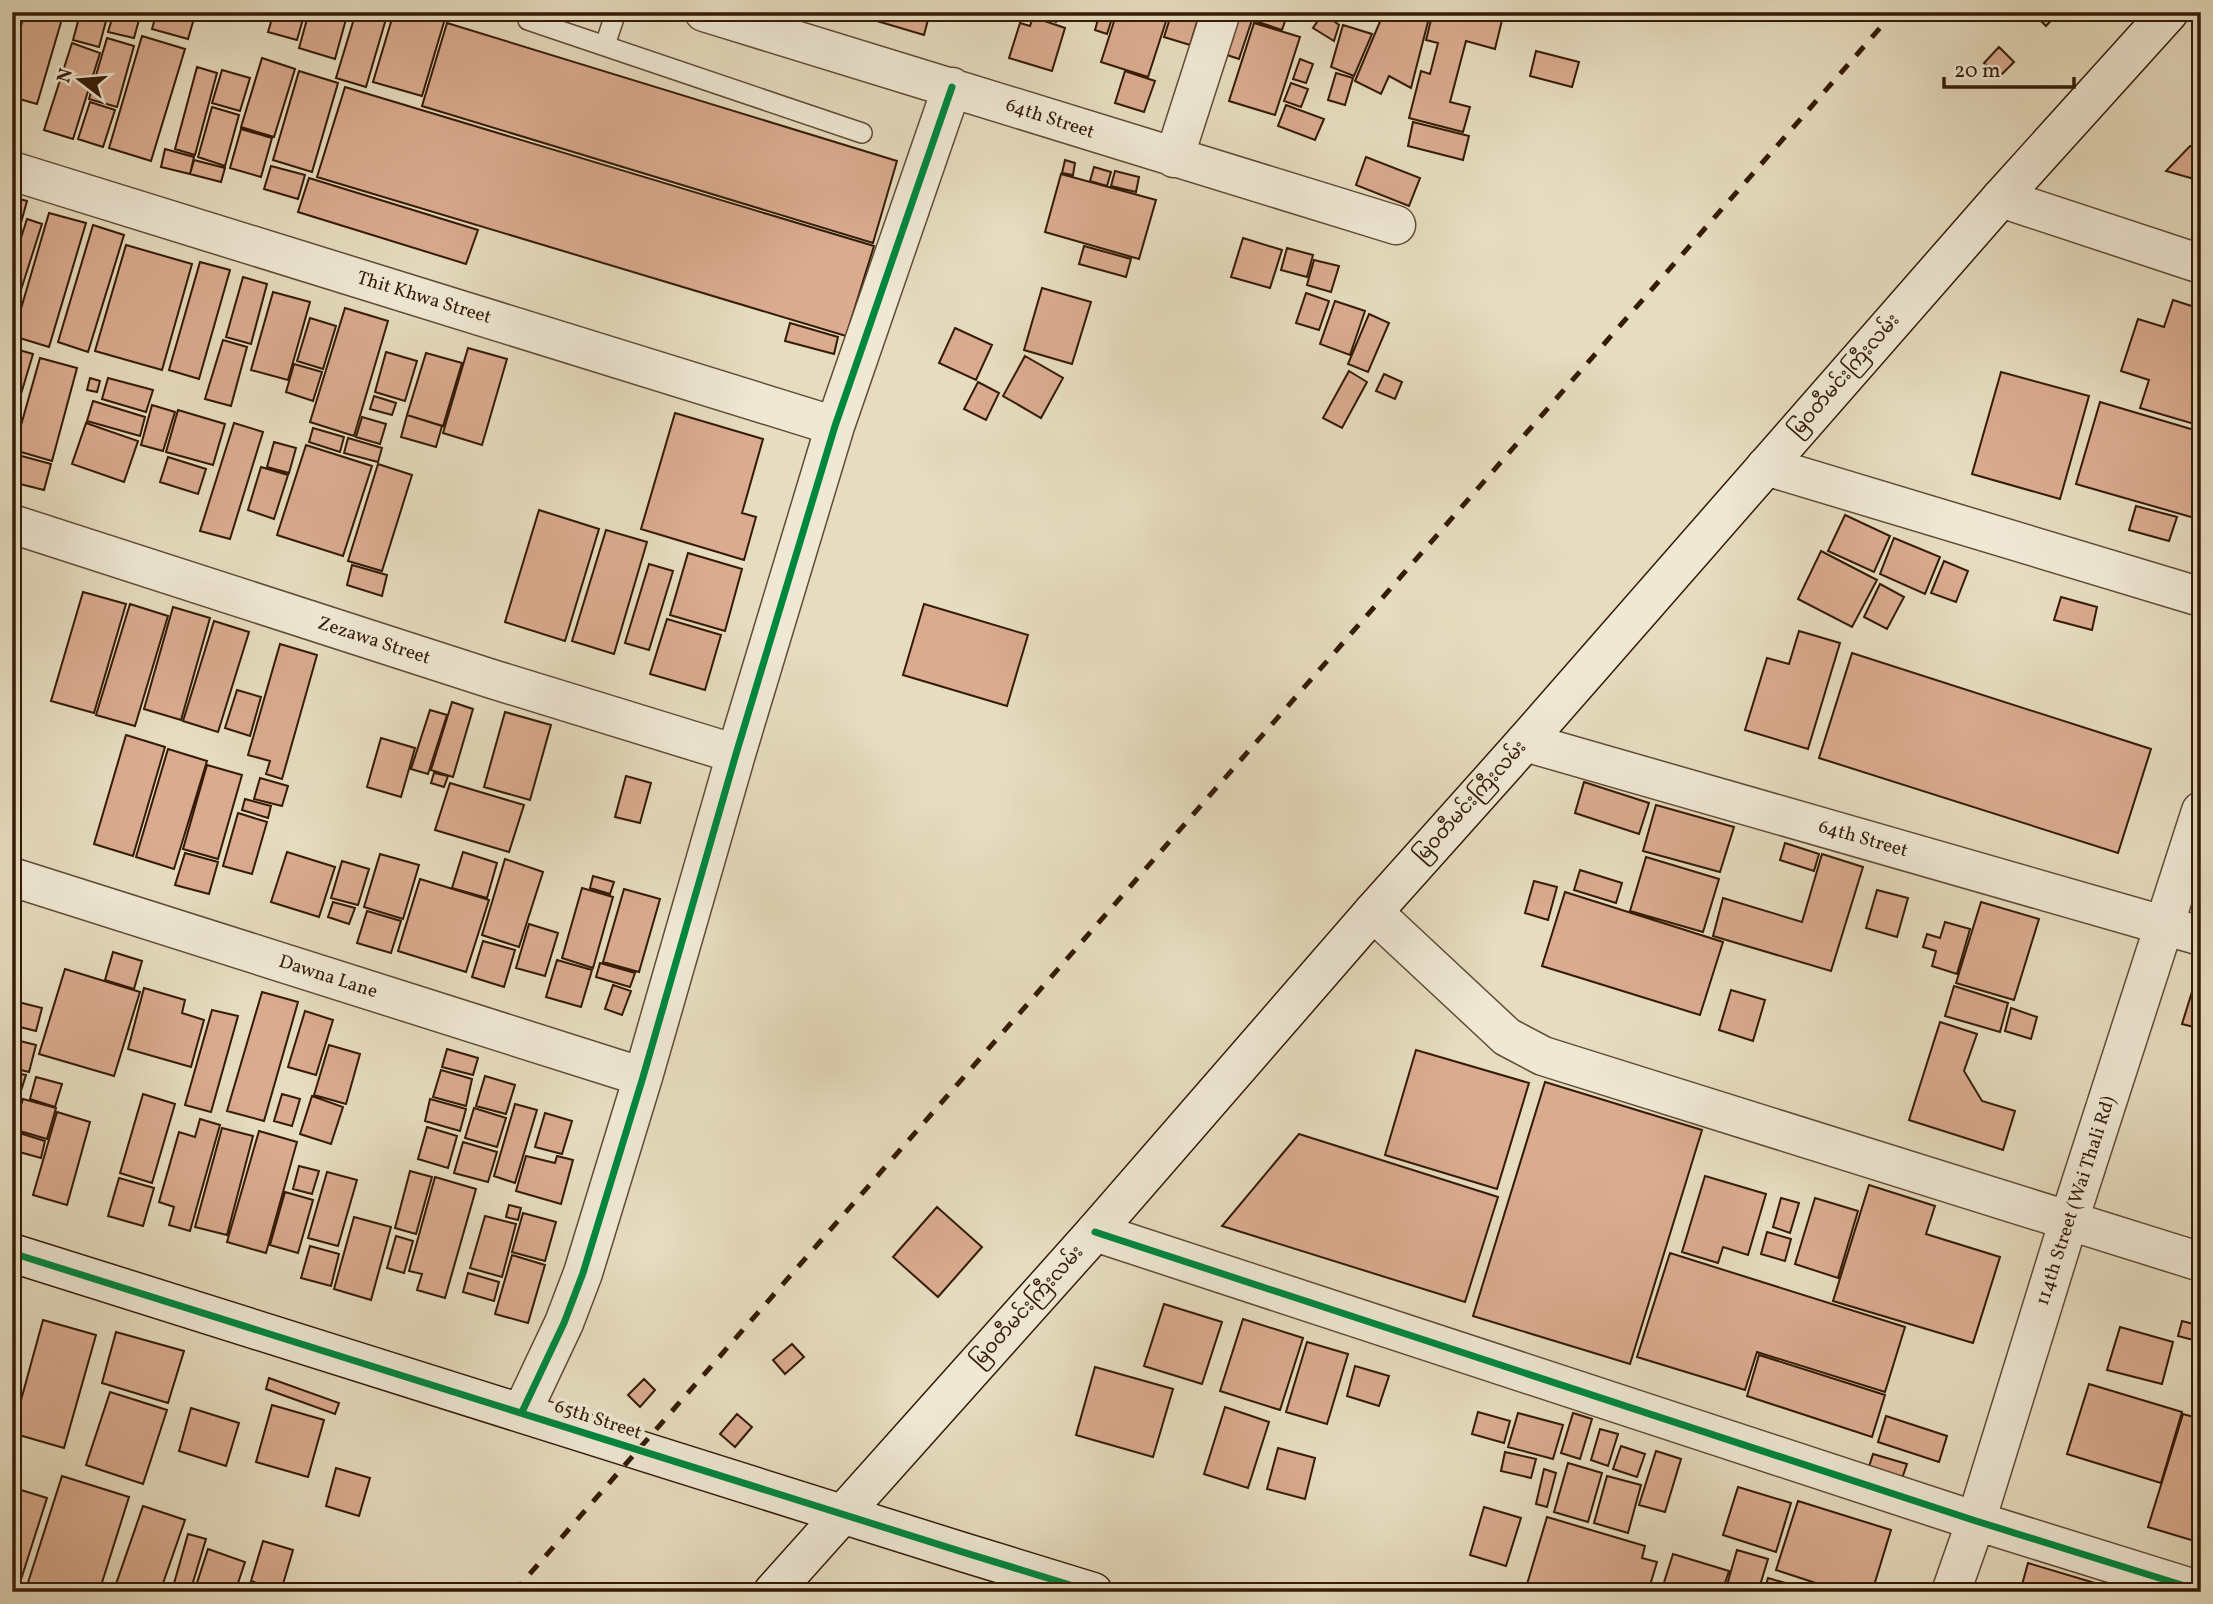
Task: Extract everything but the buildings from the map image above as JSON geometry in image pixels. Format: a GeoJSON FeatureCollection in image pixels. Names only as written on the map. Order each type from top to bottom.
{"type":"FeatureCollection","features":[{"type":"Feature","properties":{"kind":"street","name":"64th Street"},"geometry":{"type":"LineString","coordinates":[[704,12],[1396,225]]}},
{"type":"Feature","properties":{"kind":"street"},"geometry":{"type":"LineString","coordinates":[[1174,158],[1221,12]]}},
{"type":"Feature","properties":{"kind":"street","name":"မြဝတီမင်းကြီးလမ်း"},"geometry":{"type":"LineString","coordinates":[[773,1592],[1095,1232],[2001,198],[2169,12]]}},
{"type":"Feature","properties":{"kind":"street"},"geometry":{"type":"LineString","coordinates":[[522,1412],[564,1323],[583,1273],[835,426],[952,87]]}},
{"type":"Feature","properties":{"kind":"street","name":"Thit Khwa Street"},"geometry":{"type":"LineString","coordinates":[[12,171],[835,426]]}},
{"type":"Feature","properties":{"kind":"street"},"geometry":{"type":"LineString","coordinates":[[2001,198],[2201,264]]}},
{"type":"Feature","properties":{"kind":"street"},"geometry":{"type":"LineString","coordinates":[[1766,466],[2201,597]]}},
{"type":"Feature","properties":{"kind":"street","name":"Zezawa Street"},"geometry":{"type":"LineString","coordinates":[[12,524],[492,679],[736,754]]}},
{"type":"Feature","properties":{"kind":"street","name":"64th Street"},"geometry":{"type":"LineString","coordinates":[[1525,742],[2201,936]]}},
{"type":"Feature","properties":{"kind":"street","name":"114th Street (Wai Thali Rd)"},"geometry":{"type":"LineString","coordinates":[[1951,1592],[1976,1521],[2069,1220],[2201,811]]}},
{"type":"Feature","properties":{"kind":"street","name":"Dawna Lane"},"geometry":{"type":"LineString","coordinates":[[12,877],[643,1077]]}},
{"type":"Feature","properties":{"kind":"street"},"geometry":{"type":"LineString","coordinates":[[1373,912],[1507,1037],[1543,1056],[2201,1262]]}},
{"type":"Feature","properties":{"kind":"street"},"geometry":{"type":"LineString","coordinates":[[1095,1232],[1976,1521],[2201,1591]]}},
{"type":"Feature","properties":{"kind":"street","name":"65th Street"},"geometry":{"type":"LineString","coordinates":[[12,1253],[522,1412],[840,1515],[1093,1592]]}},
{"type":"Feature","properties":{"kind":"lane"},"geometry":{"type":"LineString","coordinates":[[605,45],[616,12]]}},
{"type":"Feature","properties":{"kind":"lane"},"geometry":{"type":"LineString","coordinates":[[528,20],[862,133]]}},
{"type":"Feature","properties":{"kind":"railway"},"geometry":{"type":"LineString","coordinates":[[514,1592],[1894,12]]}},
{"type":"Feature","properties":{"kind":"cycle path"},"geometry":{"type":"LineString","coordinates":[[522,1412],[564,1323],[583,1273],[835,426],[952,87]]}},
{"type":"Feature","properties":{"kind":"cycle path"},"geometry":{"type":"LineString","coordinates":[[1095,1232],[1976,1521],[2201,1591]]}},
{"type":"Feature","properties":{"kind":"cycle path"},"geometry":{"type":"LineString","coordinates":[[12,1253],[1093,1592]]}}]}
